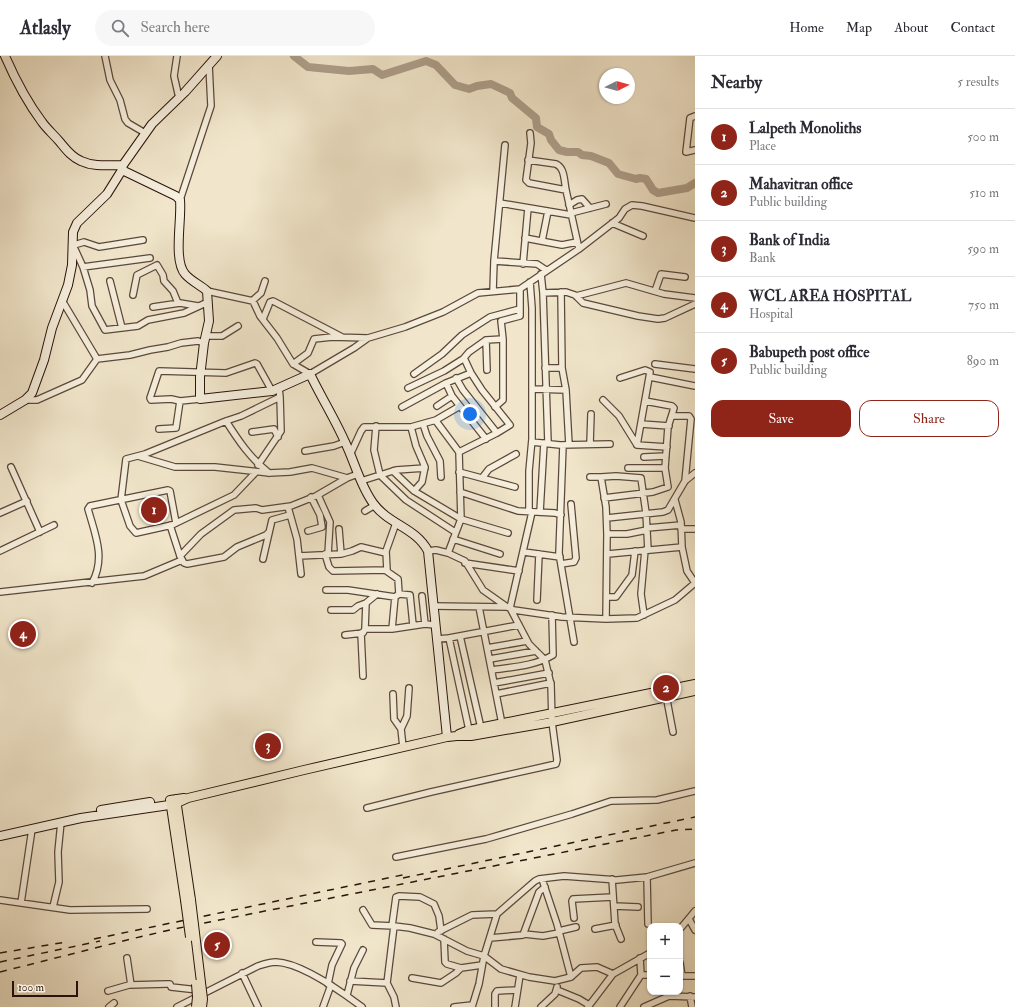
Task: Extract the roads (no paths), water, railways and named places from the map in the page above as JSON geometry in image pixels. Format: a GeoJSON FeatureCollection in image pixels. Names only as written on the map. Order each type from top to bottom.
{"type":"FeatureCollection","features":[{"type":"Feature","properties":{"kind":"main road"},"geometry":{"type":"LineString","coordinates":[[5,56],[17,83],[27,100],[43,123],[70,154],[89,164],[122,167],[176,196],[180,200],[180,265],[184,273],[193,282],[207,291],[209,321],[201,373],[200,399],[276,389],[310,374],[345,442],[359,478],[375,505],[382,513],[413,533],[423,542],[428,551],[447,737]]}},
{"type":"Feature","properties":{"kind":"main road"},"geometry":{"type":"LineString","coordinates":[[0,415],[25,400],[32,393],[44,360],[52,328],[63,302],[71,274],[73,232],[77,223],[107,194],[122,167],[152,124],[179,98],[217,56]]}},
{"type":"Feature","properties":{"kind":"main road"},"geometry":{"type":"LineString","coordinates":[[666,694],[695,684]]}},
{"type":"Feature","properties":{"kind":"main road"},"geometry":{"type":"LineString","coordinates":[[0,836],[81,818],[174,802],[447,737],[471,736],[666,694],[695,691]]}},
{"type":"Feature","properties":{"kind":"main road"},"geometry":{"type":"LineString","coordinates":[[457,736],[469,730],[502,724],[552,718]]}},
{"type":"Feature","properties":{"kind":"main road"},"geometry":{"type":"LineString","coordinates":[[0,831],[119,806],[174,802]]}},
{"type":"Feature","properties":{"kind":"main road"},"geometry":{"type":"LineString","coordinates":[[174,802],[203,999],[202,1007]]}},
{"type":"Feature","properties":{"kind":"main road"},"geometry":{"type":"LineString","coordinates":[[188,900],[197,998],[196,1007]]}},
{"type":"Feature","properties":{"kind":"street"},"geometry":{"type":"LineString","coordinates":[[105,56],[110,80],[120,100],[125,119],[128,123],[145,133]]}},
{"type":"Feature","properties":{"kind":"street"},"geometry":{"type":"LineString","coordinates":[[177,56],[174,76],[179,98]]}},
{"type":"Feature","properties":{"kind":"street"},"geometry":{"type":"LineString","coordinates":[[180,200],[211,106],[210,65]]}},
{"type":"Feature","properties":{"kind":"street"},"geometry":{"type":"LineString","coordinates":[[695,116],[690,118],[686,152],[695,150]]}},
{"type":"Feature","properties":{"kind":"street"},"geometry":{"type":"LineString","coordinates":[[530,133],[526,177],[527,181],[566,190]]}},
{"type":"Feature","properties":{"kind":"street"},"geometry":{"type":"LineString","coordinates":[[493,291],[494,261],[505,145]]}},
{"type":"Feature","properties":{"kind":"street"},"geometry":{"type":"LineString","coordinates":[[528,160],[556,164],[563,170],[579,249]]}},
{"type":"Feature","properties":{"kind":"street"},"geometry":{"type":"LineString","coordinates":[[569,205],[582,199],[590,208]]}},
{"type":"Feature","properties":{"kind":"street"},"geometry":{"type":"LineString","coordinates":[[500,203],[571,214],[606,204]]}},
{"type":"Feature","properties":{"kind":"street"},"geometry":{"type":"LineString","coordinates":[[207,291],[252,301],[277,338],[292,364],[310,374],[368,338],[404,327],[443,312],[478,293],[520,289],[579,249],[619,218],[624,209],[632,205],[695,218]]}},
{"type":"Feature","properties":{"kind":"street"},"geometry":{"type":"LineString","coordinates":[[523,264],[528,208]]}},
{"type":"Feature","properties":{"kind":"street"},"geometry":{"type":"LineString","coordinates":[[542,241],[548,211]]}},
{"type":"Feature","properties":{"kind":"street"},"geometry":{"type":"LineString","coordinates":[[612,223],[643,236]]}},
{"type":"Feature","properties":{"kind":"street"},"geometry":{"type":"LineString","coordinates":[[525,238],[564,245],[577,242]]}},
{"type":"Feature","properties":{"kind":"street"},"geometry":{"type":"LineString","coordinates":[[143,240],[99,247],[82,242],[73,244],[84,267],[90,290],[92,306],[104,329],[138,326],[149,320],[183,313],[208,302]]}},
{"type":"Feature","properties":{"kind":"street"},"geometry":{"type":"LineString","coordinates":[[84,267],[150,258]]}},
{"type":"Feature","properties":{"kind":"street"},"geometry":{"type":"LineString","coordinates":[[494,261],[538,264],[544,272],[543,293],[546,443],[540,512]]}},
{"type":"Feature","properties":{"kind":"street"},"geometry":{"type":"LineString","coordinates":[[133,295],[137,275],[157,265],[163,276],[164,282],[173,291],[178,303]]}},
{"type":"Feature","properties":{"kind":"street"},"geometry":{"type":"LineString","coordinates":[[655,291],[661,274],[685,277]]}},
{"type":"Feature","properties":{"kind":"street"},"geometry":{"type":"LineString","coordinates":[[110,281],[122,328]]}},
{"type":"Feature","properties":{"kind":"street"},"geometry":{"type":"LineString","coordinates":[[252,301],[261,293],[264,281]]}},
{"type":"Feature","properties":{"kind":"street"},"geometry":{"type":"LineString","coordinates":[[508,608],[524,552],[530,512],[529,471],[532,442],[532,308],[530,282]]}},
{"type":"Feature","properties":{"kind":"street"},"geometry":{"type":"LineString","coordinates":[[576,296],[623,283],[683,297],[695,298]]}},
{"type":"Feature","properties":{"kind":"street"},"geometry":{"type":"LineString","coordinates":[[495,407],[503,400],[503,340],[501,321],[520,316],[520,289]]}},
{"type":"Feature","properties":{"kind":"street"},"geometry":{"type":"LineString","coordinates":[[543,293],[561,292],[576,296],[583,303],[638,316],[658,319],[665,318],[695,304]]}},
{"type":"Feature","properties":{"kind":"street"},"geometry":{"type":"LineString","coordinates":[[561,292],[562,368],[566,390],[566,445],[561,515],[560,556],[574,642]]}},
{"type":"Feature","properties":{"kind":"street"},"geometry":{"type":"LineString","coordinates":[[263,319],[270,302],[273,301],[342,337]]}},
{"type":"Feature","properties":{"kind":"street"},"geometry":{"type":"LineString","coordinates":[[63,302],[97,359]]}},
{"type":"Feature","properties":{"kind":"street"},"geometry":{"type":"LineString","coordinates":[[153,307],[178,303],[198,306]]}},
{"type":"Feature","properties":{"kind":"street"},"geometry":{"type":"LineString","coordinates":[[414,374],[442,354],[462,335],[490,317],[520,309]]}},
{"type":"Feature","properties":{"kind":"street"},"geometry":{"type":"LineString","coordinates":[[25,400],[37,400],[82,380],[97,359],[130,356],[181,343],[205,340],[222,336],[238,326]]}},
{"type":"Feature","properties":{"kind":"street"},"geometry":{"type":"LineString","coordinates":[[292,364],[308,353],[314,339],[342,337],[368,338]]}},
{"type":"Feature","properties":{"kind":"street"},"geometry":{"type":"LineString","coordinates":[[408,388],[444,371],[464,358],[469,352],[486,340],[503,340]]}},
{"type":"Feature","properties":{"kind":"street"},"geometry":{"type":"LineString","coordinates":[[486,340],[487,370]]}},
{"type":"Feature","properties":{"kind":"street"},"geometry":{"type":"LineString","coordinates":[[459,452],[510,425],[495,407],[471,373],[464,358]]}},
{"type":"Feature","properties":{"kind":"street"},"geometry":{"type":"LineString","coordinates":[[200,399],[180,401],[171,399],[150,400],[159,371],[226,373],[256,363],[276,389],[280,397],[281,431],[258,465]]}},
{"type":"Feature","properties":{"kind":"street"},"geometry":{"type":"LineString","coordinates":[[655,364],[695,369]]}},
{"type":"Feature","properties":{"kind":"street"},"geometry":{"type":"LineString","coordinates":[[545,368],[562,368]]}},
{"type":"Feature","properties":{"kind":"street"},"geometry":{"type":"LineString","coordinates":[[620,378],[645,370],[650,372],[636,446]]}},
{"type":"Feature","properties":{"kind":"street"},"geometry":{"type":"LineString","coordinates":[[402,407],[446,382],[471,373]]}},
{"type":"Feature","properties":{"kind":"street"},"geometry":{"type":"LineString","coordinates":[[650,377],[695,386]]}},
{"type":"Feature","properties":{"kind":"street"},"geometry":{"type":"LineString","coordinates":[[456,378],[463,390],[497,433]]}},
{"type":"Feature","properties":{"kind":"street"},"geometry":{"type":"LineString","coordinates":[[446,382],[452,396],[486,439]]}},
{"type":"Feature","properties":{"kind":"street"},"geometry":{"type":"LineString","coordinates":[[532,389],[566,390]]}},
{"type":"Feature","properties":{"kind":"street"},"geometry":{"type":"LineString","coordinates":[[436,406],[452,396]]}},
{"type":"Feature","properties":{"kind":"street"},"geometry":{"type":"LineString","coordinates":[[256,472],[236,494],[176,523],[136,533],[130,526],[121,498],[126,460],[241,416],[280,397]]}},
{"type":"Feature","properties":{"kind":"street"},"geometry":{"type":"LineString","coordinates":[[603,400],[619,416],[636,446]]}},
{"type":"Feature","properties":{"kind":"street"},"geometry":{"type":"LineString","coordinates":[[159,430],[176,428],[180,401]]}},
{"type":"Feature","properties":{"kind":"street"},"geometry":{"type":"LineString","coordinates":[[604,498],[643,494],[667,488],[665,468],[668,426],[674,409],[672,406],[645,401]]}},
{"type":"Feature","properties":{"kind":"street"},"geometry":{"type":"LineString","coordinates":[[350,456],[362,428],[366,426],[411,427],[436,420],[460,406]]}},
{"type":"Feature","properties":{"kind":"street"},"geometry":{"type":"LineString","coordinates":[[590,444],[591,414]]}},
{"type":"Feature","properties":{"kind":"street"},"geometry":{"type":"LineString","coordinates":[[607,518],[663,512],[668,510],[675,500],[685,481],[691,419],[688,416],[672,416]]}},
{"type":"Feature","properties":{"kind":"street"},"geometry":{"type":"LineString","coordinates":[[436,420],[459,452],[461,519],[448,553]]}},
{"type":"Feature","properties":{"kind":"street"},"geometry":{"type":"LineString","coordinates":[[226,421],[244,449],[258,465],[269,473]]}},
{"type":"Feature","properties":{"kind":"street"},"geometry":{"type":"LineString","coordinates":[[423,424],[427,436],[440,461],[441,477]]}},
{"type":"Feature","properties":{"kind":"street"},"geometry":{"type":"LineString","coordinates":[[641,424],[668,426]]}},
{"type":"Feature","properties":{"kind":"street"},"geometry":{"type":"LineString","coordinates":[[376,426],[374,450],[380,475],[406,500],[456,532]]}},
{"type":"Feature","properties":{"kind":"street"},"geometry":{"type":"LineString","coordinates":[[411,427],[415,444],[425,464],[422,482],[414,491]]}},
{"type":"Feature","properties":{"kind":"street"},"geometry":{"type":"LineString","coordinates":[[252,432],[274,429],[278,437]]}},
{"type":"Feature","properties":{"kind":"street"},"geometry":{"type":"LineString","coordinates":[[305,451],[334,446],[345,442]]}},
{"type":"Feature","properties":{"kind":"street"},"geometry":{"type":"LineString","coordinates":[[532,442],[566,445],[610,444]]}},
{"type":"Feature","properties":{"kind":"street"},"geometry":{"type":"LineString","coordinates":[[636,446],[667,447]]}},
{"type":"Feature","properties":{"kind":"street"},"geometry":{"type":"LineString","coordinates":[[482,478],[489,469],[516,454]]}},
{"type":"Feature","properties":{"kind":"street"},"geometry":{"type":"LineString","coordinates":[[138,456],[175,468],[215,467],[269,473],[288,472],[312,468],[347,478],[359,478],[394,471],[425,468]]}},
{"type":"Feature","properties":{"kind":"street"},"geometry":{"type":"LineString","coordinates":[[644,457],[666,456]]}},
{"type":"Feature","properties":{"kind":"street"},"geometry":{"type":"LineString","coordinates":[[11,468],[40,532]]}},
{"type":"Feature","properties":{"kind":"street"},"geometry":{"type":"LineString","coordinates":[[628,468],[665,468]]}},
{"type":"Feature","properties":{"kind":"street"},"geometry":{"type":"LineString","coordinates":[[394,471],[414,491],[461,519],[508,533]]}},
{"type":"Feature","properties":{"kind":"street"},"geometry":{"type":"LineString","coordinates":[[459,472],[515,487]]}},
{"type":"Feature","properties":{"kind":"street"},"geometry":{"type":"LineString","coordinates":[[685,481],[695,473]]}},
{"type":"Feature","properties":{"kind":"street"},"geometry":{"type":"LineString","coordinates":[[590,477],[640,477],[647,529],[647,550],[641,594],[644,615]]}},
{"type":"Feature","properties":{"kind":"street"},"geometry":{"type":"LineString","coordinates":[[602,477],[607,518],[608,554],[606,619]]}},
{"type":"Feature","properties":{"kind":"street"},"geometry":{"type":"LineString","coordinates":[[0,592],[147,576],[181,558],[201,534],[232,511],[237,509],[256,508],[262,510],[289,507],[318,495],[347,478]]}},
{"type":"Feature","properties":{"kind":"street"},"geometry":{"type":"LineString","coordinates":[[92,583],[97,573],[99,552],[89,507],[92,504],[169,490],[176,523]]}},
{"type":"Feature","properties":{"kind":"street"},"geometry":{"type":"LineString","coordinates":[[460,492],[518,511],[555,513],[561,515]]}},
{"type":"Feature","properties":{"kind":"street"},"geometry":{"type":"LineString","coordinates":[[318,495],[330,522],[324,554],[329,567],[333,571],[387,570],[398,579],[392,628]]}},
{"type":"Feature","properties":{"kind":"street"},"geometry":{"type":"LineString","coordinates":[[308,531],[322,527],[320,515],[311,497]]}},
{"type":"Feature","properties":{"kind":"street"},"geometry":{"type":"LineString","coordinates":[[433,606],[508,608],[569,617],[606,619],[637,618],[644,615],[675,600],[695,583],[688,574],[682,547],[681,527],[675,500]]}},
{"type":"Feature","properties":{"kind":"street"},"geometry":{"type":"LineString","coordinates":[[0,513],[27,501]]}},
{"type":"Feature","properties":{"kind":"street"},"geometry":{"type":"LineString","coordinates":[[561,564],[574,562],[576,558],[571,504]]}},
{"type":"Feature","properties":{"kind":"street"},"geometry":{"type":"LineString","coordinates":[[365,511],[375,505]]}},
{"type":"Feature","properties":{"kind":"street"},"geometry":{"type":"LineString","coordinates":[[289,507],[299,556],[301,574]]}},
{"type":"Feature","properties":{"kind":"street"},"geometry":{"type":"LineString","coordinates":[[263,559],[268,533],[273,519],[290,515]]}},
{"type":"Feature","properties":{"kind":"street"},"geometry":{"type":"LineString","coordinates":[[387,570],[386,553],[396,523]]}},
{"type":"Feature","properties":{"kind":"street"},"geometry":{"type":"LineString","coordinates":[[0,551],[54,525]]}},
{"type":"Feature","properties":{"kind":"street"},"geometry":{"type":"LineString","coordinates":[[170,525],[181,558],[184,563],[187,564],[224,557],[237,547],[268,533]]}},
{"type":"Feature","properties":{"kind":"street"},"geometry":{"type":"LineString","coordinates":[[607,534],[627,534],[647,529],[681,527],[695,529]]}},
{"type":"Feature","properties":{"kind":"street"},"geometry":{"type":"LineString","coordinates":[[339,529],[341,554]]}},
{"type":"Feature","properties":{"kind":"street"},"geometry":{"type":"LineString","coordinates":[[453,538],[500,554]]}},
{"type":"Feature","properties":{"kind":"street"},"geometry":{"type":"LineString","coordinates":[[299,556],[341,554],[363,547],[386,553]]}},
{"type":"Feature","properties":{"kind":"street"},"geometry":{"type":"LineString","coordinates":[[608,554],[682,547]]}},
{"type":"Feature","properties":{"kind":"street"},"geometry":{"type":"LineString","coordinates":[[367,808],[431,792],[554,765],[557,760],[552,718],[551,683],[545,660],[527,641],[508,608],[483,590],[465,561],[448,553],[436,550],[428,551]]}},
{"type":"Feature","properties":{"kind":"street"},"geometry":{"type":"LineString","coordinates":[[607,597],[616,597],[631,576],[635,551]]}},
{"type":"Feature","properties":{"kind":"street"},"geometry":{"type":"LineString","coordinates":[[524,552],[560,556]]}},
{"type":"Feature","properties":{"kind":"street"},"geometry":{"type":"LineString","coordinates":[[537,600],[539,554]]}},
{"type":"Feature","properties":{"kind":"street"},"geometry":{"type":"LineString","coordinates":[[465,563],[519,571]]}},
{"type":"Feature","properties":{"kind":"street"},"geometry":{"type":"LineString","coordinates":[[326,590],[348,590],[376,594],[410,595],[414,625]]}},
{"type":"Feature","properties":{"kind":"street"},"geometry":{"type":"LineString","coordinates":[[331,610],[353,610],[366,603],[376,594]]}},
{"type":"Feature","properties":{"kind":"street"},"geometry":{"type":"LineString","coordinates":[[422,596],[425,624]]}},
{"type":"Feature","properties":{"kind":"street"},"geometry":{"type":"LineString","coordinates":[[363,676],[363,631],[366,603]]}},
{"type":"Feature","properties":{"kind":"street"},"geometry":{"type":"LineString","coordinates":[[479,607],[502,724]]}},
{"type":"Feature","properties":{"kind":"street"},"geometry":{"type":"LineString","coordinates":[[492,670],[545,660],[553,653],[552,615]]}},
{"type":"Feature","properties":{"kind":"street"},"geometry":{"type":"LineString","coordinates":[[345,635],[363,631],[414,625],[435,625]]}},
{"type":"Feature","properties":{"kind":"street"},"geometry":{"type":"LineString","coordinates":[[437,639],[519,625]]}},
{"type":"Feature","properties":{"kind":"street"},"geometry":{"type":"LineString","coordinates":[[460,636],[481,728]]}},
{"type":"Feature","properties":{"kind":"street"},"geometry":{"type":"LineString","coordinates":[[449,638],[469,730]]}},
{"type":"Feature","properties":{"kind":"street"},"geometry":{"type":"LineString","coordinates":[[487,648],[527,641]]}},
{"type":"Feature","properties":{"kind":"street"},"geometry":{"type":"LineString","coordinates":[[490,659],[536,651]]}},
{"type":"Feature","properties":{"kind":"street"},"geometry":{"type":"LineString","coordinates":[[494,682],[549,673]]}},
{"type":"Feature","properties":{"kind":"street"},"geometry":{"type":"LineString","coordinates":[[496,694],[551,683]]}},
{"type":"Feature","properties":{"kind":"street"},"geometry":{"type":"LineString","coordinates":[[403,747],[402,729],[407,716],[409,688]]}},
{"type":"Feature","properties":{"kind":"street"},"geometry":{"type":"LineString","coordinates":[[393,694],[394,719],[402,729]]}},
{"type":"Feature","properties":{"kind":"street"},"geometry":{"type":"LineString","coordinates":[[666,694],[673,732]]}},
{"type":"Feature","properties":{"kind":"street"},"geometry":{"type":"LineString","coordinates":[[396,857],[486,840],[611,801],[657,800],[695,791]]}},
{"type":"Feature","properties":{"kind":"street"},"geometry":{"type":"LineString","coordinates":[[53,907],[59,882],[58,852],[61,822]]}},
{"type":"Feature","properties":{"kind":"street"},"geometry":{"type":"LineString","coordinates":[[21,903],[32,829]]}},
{"type":"Feature","properties":{"kind":"street"},"geometry":{"type":"LineString","coordinates":[[454,1007],[472,1006],[479,984],[484,956],[497,914],[535,881],[564,876],[612,879],[647,878],[695,863]]}},
{"type":"Feature","properties":{"kind":"street"},"geometry":{"type":"LineString","coordinates":[[647,878],[648,923]]}},
{"type":"Feature","properties":{"kind":"street"},"geometry":{"type":"LineString","coordinates":[[542,879],[571,976]]}},
{"type":"Feature","properties":{"kind":"street"},"geometry":{"type":"LineString","coordinates":[[612,879],[616,925],[621,939]]}},
{"type":"Feature","properties":{"kind":"street"},"geometry":{"type":"LineString","coordinates":[[524,934],[539,892],[545,887]]}},
{"type":"Feature","properties":{"kind":"street"},"geometry":{"type":"LineString","coordinates":[[396,1007],[394,997],[387,983],[396,897],[419,896],[435,905],[440,917],[441,931]]}},
{"type":"Feature","properties":{"kind":"street"},"geometry":{"type":"LineString","coordinates":[[574,918],[573,899],[613,897]]}},
{"type":"Feature","properties":{"kind":"street"},"geometry":{"type":"LineString","coordinates":[[0,900],[74,910],[147,909]]}},
{"type":"Feature","properties":{"kind":"street"},"geometry":{"type":"LineString","coordinates":[[614,906],[638,907]]}},
{"type":"Feature","properties":{"kind":"street"},"geometry":{"type":"LineString","coordinates":[[363,910],[372,925],[410,928],[434,934],[467,951],[484,956],[501,969],[529,978],[558,981],[571,976],[581,968],[597,968],[613,974]]}},
{"type":"Feature","properties":{"kind":"street"},"geometry":{"type":"LineString","coordinates":[[683,926],[695,911]]}},
{"type":"Feature","properties":{"kind":"street"},"geometry":{"type":"LineString","coordinates":[[434,934],[470,916],[497,914]]}},
{"type":"Feature","properties":{"kind":"street"},"geometry":{"type":"LineString","coordinates":[[689,919],[695,930]]}},
{"type":"Feature","properties":{"kind":"street"},"geometry":{"type":"LineString","coordinates":[[595,929],[616,925]]}},
{"type":"Feature","properties":{"kind":"street"},"geometry":{"type":"LineString","coordinates":[[490,938],[521,936],[524,934],[543,936],[576,927]]}},
{"type":"Feature","properties":{"kind":"street"},"geometry":{"type":"LineString","coordinates":[[444,940],[445,962],[447,964],[461,968],[482,965]]}},
{"type":"Feature","properties":{"kind":"street"},"geometry":{"type":"LineString","coordinates":[[316,942],[342,944],[332,965],[329,984],[322,1007]]}},
{"type":"Feature","properties":{"kind":"street"},"geometry":{"type":"LineString","coordinates":[[347,995],[354,966],[363,950]]}},
{"type":"Feature","properties":{"kind":"street"},"geometry":{"type":"LineString","coordinates":[[557,990],[579,999],[589,1006],[613,974],[647,954]]}},
{"type":"Feature","properties":{"kind":"street"},"geometry":{"type":"LineString","coordinates":[[127,958],[131,985]]}},
{"type":"Feature","properties":{"kind":"street"},"geometry":{"type":"LineString","coordinates":[[620,1007],[641,975],[640,958]]}},
{"type":"Feature","properties":{"kind":"street"},"geometry":{"type":"LineString","coordinates":[[177,1007],[242,973],[258,966],[277,962],[311,973],[347,995],[355,1005],[362,1007]]}},
{"type":"Feature","properties":{"kind":"street"},"geometry":{"type":"LineString","coordinates":[[412,978],[441,983],[461,968]]}},
{"type":"Feature","properties":{"kind":"street"},"geometry":{"type":"LineString","coordinates":[[242,973],[258,1007]]}},
{"type":"Feature","properties":{"kind":"street"},"geometry":{"type":"LineString","coordinates":[[515,1007],[520,975]]}},
{"type":"Feature","properties":{"kind":"street"},"geometry":{"type":"LineString","coordinates":[[641,975],[647,975]]}},
{"type":"Feature","properties":{"kind":"street"},"geometry":{"type":"LineString","coordinates":[[683,976],[695,976]]}},
{"type":"Feature","properties":{"kind":"street"},"geometry":{"type":"LineString","coordinates":[[350,981],[387,983]]}},
{"type":"Feature","properties":{"kind":"street"},"geometry":{"type":"LineString","coordinates":[[541,1007],[555,994],[558,981]]}},
{"type":"Feature","properties":{"kind":"street"},"geometry":{"type":"LineString","coordinates":[[108,991],[131,985],[170,984],[171,987],[209,991]]}},
{"type":"Feature","properties":{"kind":"street"},"geometry":{"type":"LineString","coordinates":[[495,1007],[495,994],[497,991],[517,990]]}},
{"type":"Feature","properties":{"kind":"street"},"geometry":{"type":"LineString","coordinates":[[644,1007],[670,996],[692,996],[692,1007]]}},
{"type":"Feature","properties":{"kind":"waterway"},"geometry":{"type":"LineString","coordinates":[[294,56],[308,67],[349,71],[373,69],[382,75],[426,61],[436,65],[455,85],[469,89],[491,84],[510,93],[512,98],[536,118],[537,127],[549,134],[551,140],[559,150],[578,152],[582,155],[591,156],[609,163],[618,174],[636,179],[646,179],[653,190],[658,193],[687,188],[695,183]]}},
{"type":"Feature","properties":{"kind":"railway"},"geometry":{"type":"LineString","coordinates":[[403,878],[695,817]]}},
{"type":"Feature","properties":{"kind":"railway"},"geometry":{"type":"LineString","coordinates":[[0,972],[174,929],[676,830],[695,829]]}},
{"type":"Feature","properties":{"kind":"railway"},"geometry":{"type":"LineString","coordinates":[[94,939],[407,874]]}},
{"type":"Feature","properties":{"kind":"railway"},"geometry":{"type":"LineString","coordinates":[[0,962],[100,941]]}},
{"type":"Feature","properties":{"kind":"railway"},"geometry":{"type":"LineString","coordinates":[[0,953],[66,942]]}},
{"type":"Feature","properties":{"kind":"place","name":"Lalpeth Monoliths"},"geometry":{"type":"Point","coordinates":[154,510]}},
{"type":"Feature","properties":{"kind":"place","name":"WCL AREA HOSPITAL"},"geometry":{"type":"Point","coordinates":[23,634]}},
{"type":"Feature","properties":{"kind":"place","name":"Mahavitran office"},"geometry":{"type":"Point","coordinates":[666,688]}},
{"type":"Feature","properties":{"kind":"place","name":"Bank of India"},"geometry":{"type":"Point","coordinates":[268,746]}},
{"type":"Feature","properties":{"kind":"place","name":"Babupeth post office"},"geometry":{"type":"Point","coordinates":[217,945]}}]}
